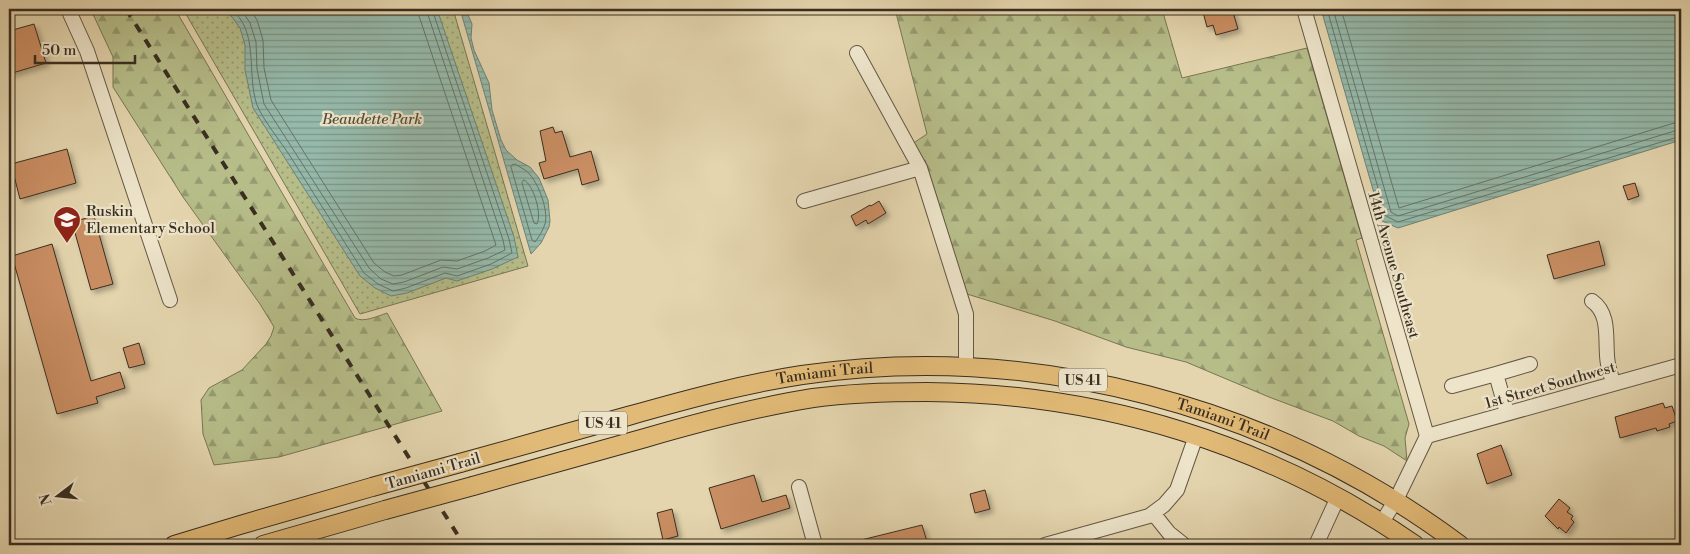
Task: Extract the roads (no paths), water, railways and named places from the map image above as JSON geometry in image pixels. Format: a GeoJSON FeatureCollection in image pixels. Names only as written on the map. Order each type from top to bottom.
{"type":"FeatureCollection","features":[{"type":"Feature","properties":{"kind":"main road","name":"Tamiami Trail"},"geometry":{"type":"LineString","coordinates":[[174,545],[372,487],[748,384],[804,375],[910,366],[966,367],[1020,371],[1078,379],[1134,391],[1192,408],[1246,426],[1343,471],[1396,500],[1460,545]]}},
{"type":"Feature","properties":{"kind":"main road","name":"Tamiami Trail"},"geometry":{"type":"LineString","coordinates":[[263,545],[755,409],[814,398],[860,394],[967,392],[1064,403],[1119,414],[1161,424],[1246,453],[1289,471],[1338,497],[1382,522],[1415,545]]}},
{"type":"Feature","properties":{"kind":"street"},"geometry":{"type":"LineString","coordinates":[[68,9],[88,51],[170,300]]}},
{"type":"Feature","properties":{"kind":"street","name":"14th Avenue Southeast"},"geometry":{"type":"LineString","coordinates":[[1304,9],[1427,436]]}},
{"type":"Feature","properties":{"kind":"street"},"geometry":{"type":"LineString","coordinates":[[857,54],[920,168],[966,314],[966,367]]}},
{"type":"Feature","properties":{"kind":"street"},"geometry":{"type":"LineString","coordinates":[[804,201],[920,168]]}},
{"type":"Feature","properties":{"kind":"street"},"geometry":{"type":"LineString","coordinates":[[1592,301],[1600,306],[1606,324],[1608,365],[1613,384]]}},
{"type":"Feature","properties":{"kind":"street"},"geometry":{"type":"LineString","coordinates":[[1452,386],[1530,364]]}},
{"type":"Feature","properties":{"kind":"street","name":"1st Street Southwest"},"geometry":{"type":"LineString","coordinates":[[1427,436],[1681,365]]}},
{"type":"Feature","properties":{"kind":"street"},"geometry":{"type":"LineString","coordinates":[[1496,374],[1507,413]]}},
{"type":"Feature","properties":{"kind":"street"},"geometry":{"type":"LineString","coordinates":[[1045,545],[1149,516],[1164,505],[1177,490],[1196,436]]}},
{"type":"Feature","properties":{"kind":"street"},"geometry":{"type":"LineString","coordinates":[[1382,522],[1396,500],[1427,436]]}},
{"type":"Feature","properties":{"kind":"street"},"geometry":{"type":"LineString","coordinates":[[799,487],[815,545]]}},
{"type":"Feature","properties":{"kind":"street"},"geometry":{"type":"LineString","coordinates":[[1316,545],[1338,497]]}},
{"type":"Feature","properties":{"kind":"street"},"geometry":{"type":"LineString","coordinates":[[1153,513],[1169,533],[1184,545]]}},
{"type":"Feature","properties":{"kind":"water","name":"Beaudette Park"},"geometry":{"type":"Polygon","coordinates":[[[221,9],[437,9],[514,237],[518,257],[492,269],[457,281],[446,278],[407,293],[391,296],[375,288],[360,276],[253,108],[245,70],[245,45],[240,28],[232,17],[221,9]]]}},
{"type":"Feature","properties":{"kind":"water"},"geometry":{"type":"Polygon","coordinates":[[[460,9],[466,10],[472,24],[471,38],[474,50],[489,83],[492,110],[501,140],[506,150],[517,160],[530,167],[539,178],[548,200],[549,227],[541,243],[531,254],[460,9]]]}},
{"type":"Feature","properties":{"kind":"water"},"geometry":{"type":"Polygon","coordinates":[[[1321,9],[1681,9],[1681,140],[1398,228],[1382,221],[1321,9]]]}},
{"type":"Feature","properties":{"kind":"railway"},"geometry":{"type":"LineString","coordinates":[[126,9],[464,545]]}},
{"type":"Feature","properties":{"kind":"place","name":"Ruskin Elementary School"},"geometry":{"type":"Point","coordinates":[67,244]}}]}
